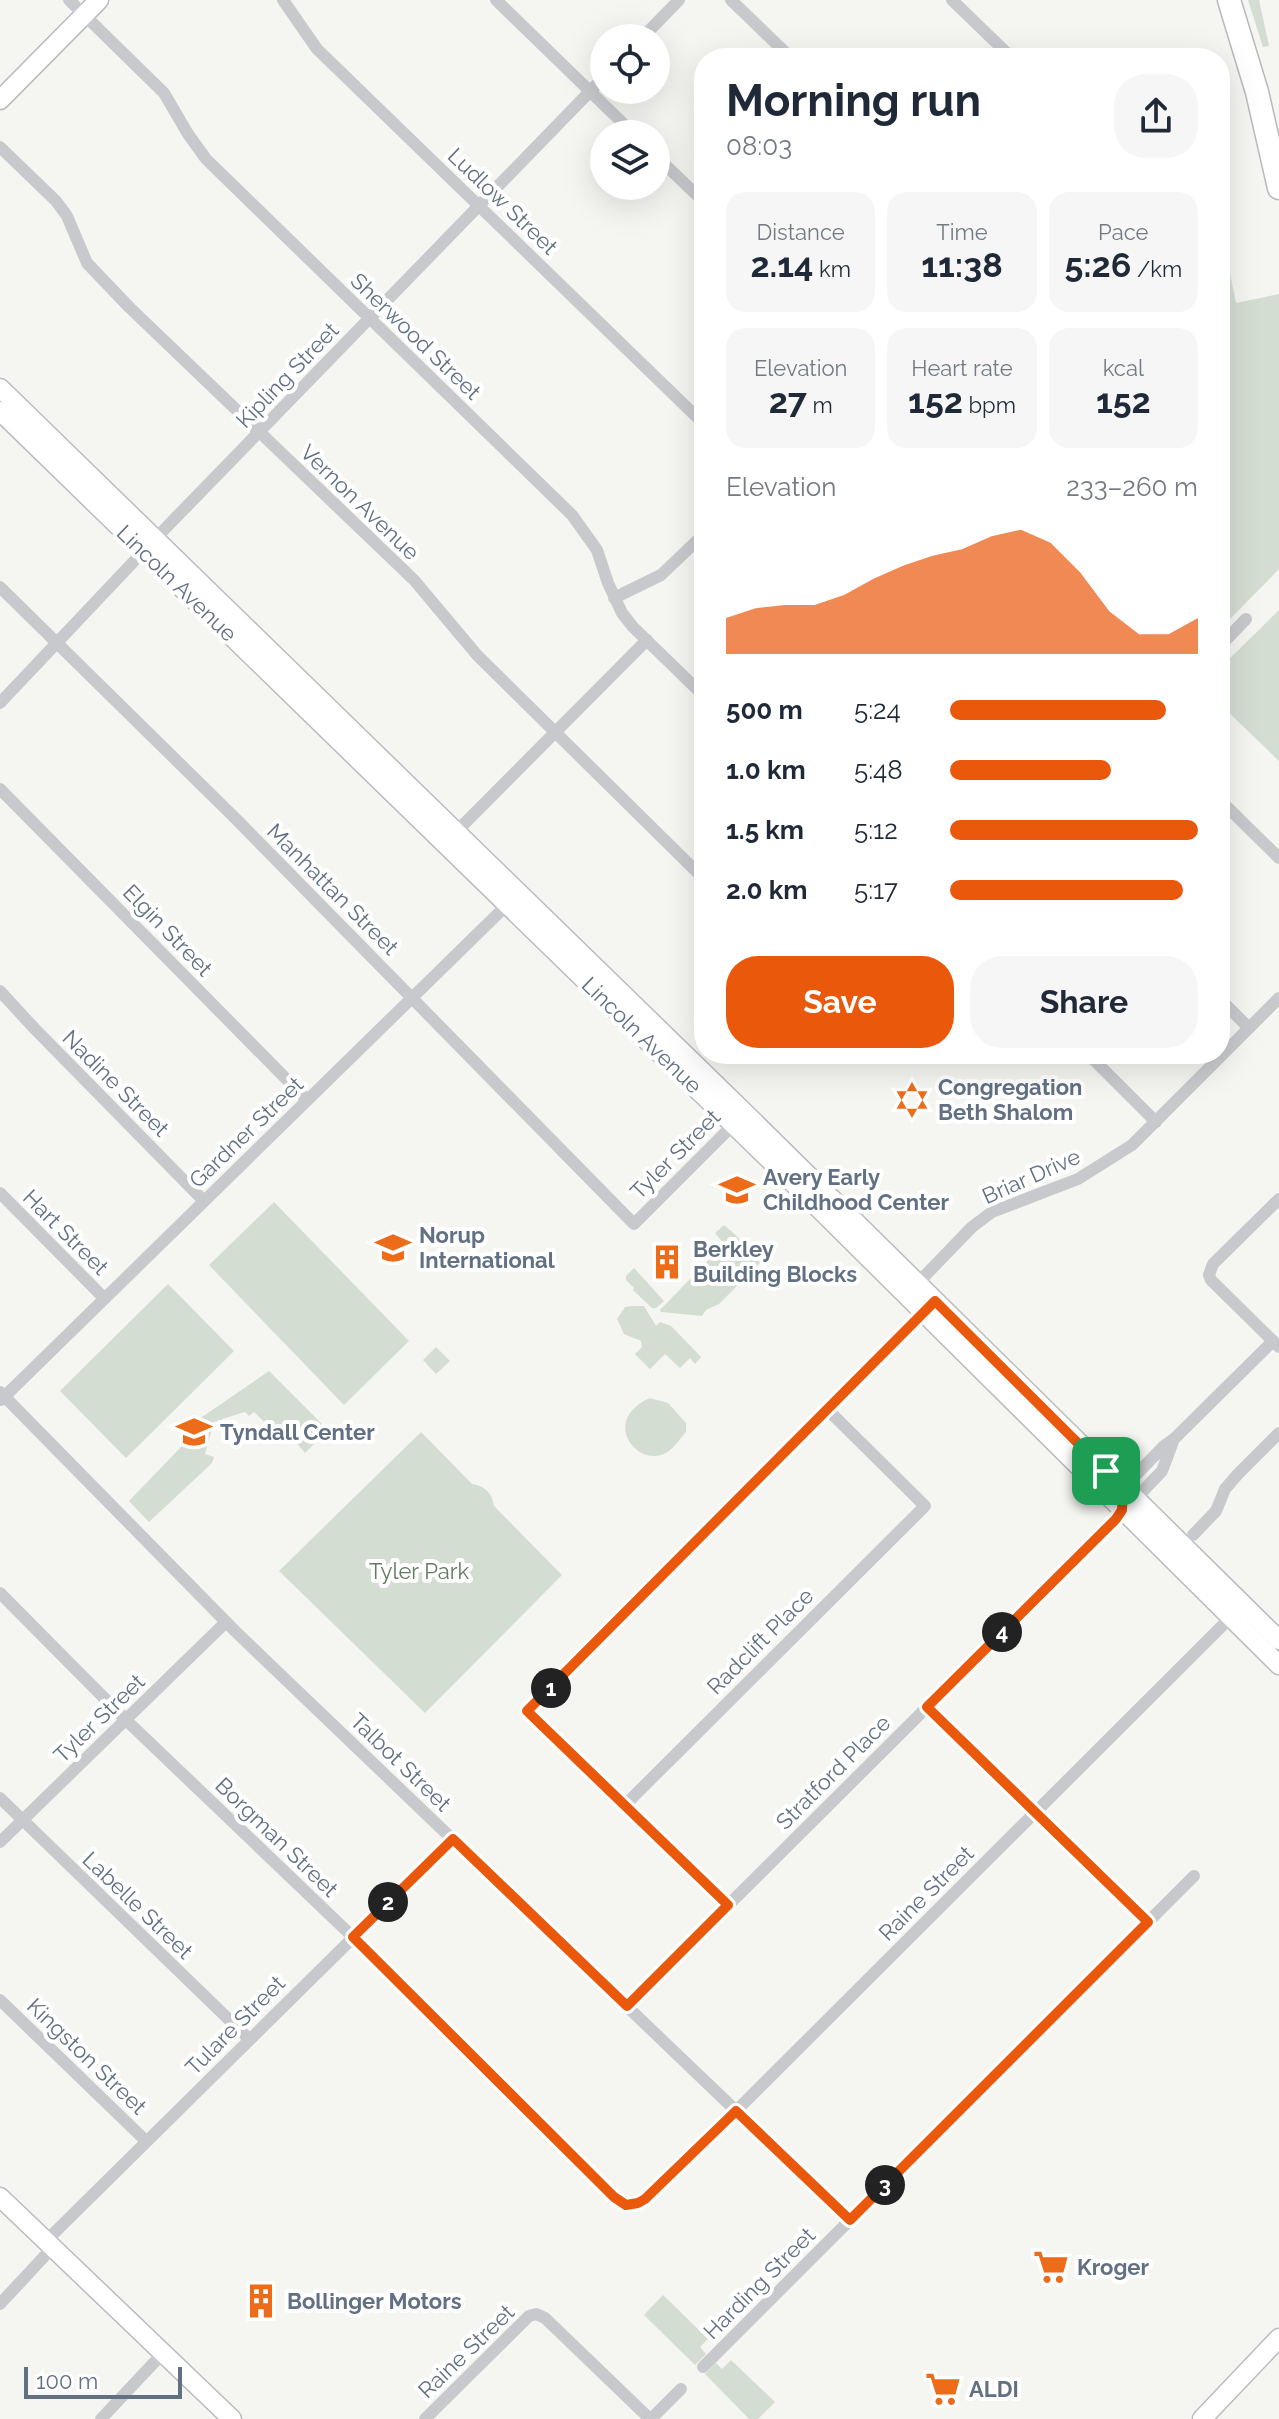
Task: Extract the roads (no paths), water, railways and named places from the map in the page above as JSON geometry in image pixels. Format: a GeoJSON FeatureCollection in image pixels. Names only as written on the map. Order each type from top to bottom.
{"type":"FeatureCollection","features":[{"type":"Feature","properties":{"kind":"highway"},"geometry":{"type":"LineString","coordinates":[[1229,0],[1257,92],[1279,188]]}},
{"type":"Feature","properties":{"kind":"street","name":"Sherwood Street"},"geometry":{"type":"LineString","coordinates":[[69,0],[164,93],[206,159],[572,515],[597,550],[622,613],[694,686]]}},
{"type":"Feature","properties":{"kind":"street"},"geometry":{"type":"LineString","coordinates":[[0,100],[99,0]]}},
{"type":"Feature","properties":{"kind":"street","name":"Ludlow Street"},"geometry":{"type":"LineString","coordinates":[[283,0],[317,49],[694,414]]}},
{"type":"Feature","properties":{"kind":"street"},"geometry":{"type":"LineString","coordinates":[[496,0],[619,120]]}},
{"type":"Feature","properties":{"kind":"street"},"geometry":{"type":"LineString","coordinates":[[656,24],[679,0]]}},
{"type":"Feature","properties":{"kind":"street"},"geometry":{"type":"LineString","coordinates":[[731,0],[781,48]]}},
{"type":"Feature","properties":{"kind":"street"},"geometry":{"type":"LineString","coordinates":[[952,0],[1002,48]]}},
{"type":"Feature","properties":{"kind":"street","name":"Kipling Street"},"geometry":{"type":"LineString","coordinates":[[0,703],[589,91]]}},
{"type":"Feature","properties":{"kind":"street","name":"Vernon Avenue"},"geometry":{"type":"LineString","coordinates":[[0,147],[56,201],[67,216],[87,263],[129,307],[414,580],[477,655],[694,869]]}},
{"type":"Feature","properties":{"kind":"street"},"geometry":{"type":"LineString","coordinates":[[670,169],[694,192]]}},
{"type":"Feature","properties":{"kind":"street","name":"Lincoln Avenue"},"geometry":{"type":"LineString","coordinates":[[0,388],[149,545]]}},
{"type":"Feature","properties":{"kind":"street","name":"Lincoln Avenue"},"geometry":{"type":"LineString","coordinates":[[0,411],[149,545],[1127,1499],[1236,1611],[1279,1665]]}},
{"type":"Feature","properties":{"kind":"street"},"geometry":{"type":"LineString","coordinates":[[614,598],[661,575],[694,544]]}},
{"type":"Feature","properties":{"kind":"street","name":"Manhattan Street"},"geometry":{"type":"LineString","coordinates":[[0,587],[236,819],[634,1224]]}},
{"type":"Feature","properties":{"kind":"street"},"geometry":{"type":"LineString","coordinates":[[1230,636],[1246,619]]}},
{"type":"Feature","properties":{"kind":"street"},"geometry":{"type":"LineString","coordinates":[[451,837],[647,640]]}},
{"type":"Feature","properties":{"kind":"street","name":"Elgin Street"},"geometry":{"type":"LineString","coordinates":[[0,789],[307,1100]]}},
{"type":"Feature","properties":{"kind":"street"},"geometry":{"type":"LineString","coordinates":[[1230,810],[1279,858]]}},
{"type":"Feature","properties":{"kind":"street","name":"Gardner Street"},"geometry":{"type":"LineString","coordinates":[[1,1396],[513,899]]}},
{"type":"Feature","properties":{"kind":"street","name":"Nadine Street"},"geometry":{"type":"LineString","coordinates":[[0,991],[204,1201]]}},
{"type":"Feature","properties":{"kind":"street","name":"Briar Drive"},"geometry":{"type":"LineString","coordinates":[[1230,1047],[1279,998]]}},
{"type":"Feature","properties":{"kind":"street"},"geometry":{"type":"LineString","coordinates":[[1230,1009],[1249,1028]]}},
{"type":"Feature","properties":{"kind":"street"},"geometry":{"type":"LineString","coordinates":[[1098,1064],[1156,1122]]}},
{"type":"Feature","properties":{"kind":"street","name":"Briar Drive"},"geometry":{"type":"LineString","coordinates":[[912,1289],[981,1219],[1001,1208],[1078,1179],[1124,1151],[1213,1064]]}},
{"type":"Feature","properties":{"kind":"street","name":"Tyler Street"},"geometry":{"type":"LineString","coordinates":[[634,1224],[739,1119]]}},
{"type":"Feature","properties":{"kind":"street","name":"Hart Street"},"geometry":{"type":"LineString","coordinates":[[0,1193],[104,1298]]}},
{"type":"Feature","properties":{"kind":"street"},"geometry":{"type":"LineString","coordinates":[[1276,1344],[1209,1275],[1213,1264],[1279,1199]]}},
{"type":"Feature","properties":{"kind":"street"},"geometry":{"type":"LineString","coordinates":[[728,1905],[527,1711],[930,1307]]}},
{"type":"Feature","properties":{"kind":"street","name":"Stratford Place"},"geometry":{"type":"LineString","coordinates":[[627,2006],[927,1707],[1127,1499],[1162,1471],[1174,1439],[1276,1344]]}},
{"type":"Feature","properties":{"kind":"street","name":"Talbot Street"},"geometry":{"type":"LineString","coordinates":[[1,1396],[226,1622],[850,2220]]}},
{"type":"Feature","properties":{"kind":"street","name":"Radclift Place"},"geometry":{"type":"LineString","coordinates":[[624,1806],[925,1506],[828,1410]]}},
{"type":"Feature","properties":{"kind":"street"},"geometry":{"type":"LineString","coordinates":[[1193,1535],[1216,1511],[1225,1489],[1279,1433]]}},
{"type":"Feature","properties":{"kind":"street","name":"Borgman Street"},"geometry":{"type":"LineString","coordinates":[[0,1593],[614,2197],[626,2205],[632,2204]]}},
{"type":"Feature","properties":{"kind":"street","name":"Lincoln Avenue"},"geometry":{"type":"LineString","coordinates":[[1236,1611],[1279,1640]]}},
{"type":"Feature","properties":{"kind":"street","name":"Raine Street"},"geometry":{"type":"LineString","coordinates":[[632,2204],[645,2199],[736,2111],[1236,1611]]}},
{"type":"Feature","properties":{"kind":"street","name":"Tyler Street"},"geometry":{"type":"LineString","coordinates":[[0,1842],[226,1622]]}},
{"type":"Feature","properties":{"kind":"street"},"geometry":{"type":"LineString","coordinates":[[927,1707],[1148,1922]]}},
{"type":"Feature","properties":{"kind":"street","name":"Labelle Street"},"geometry":{"type":"LineString","coordinates":[[0,1798],[249,2039]]}},
{"type":"Feature","properties":{"kind":"street","name":"Tulare Street"},"geometry":{"type":"LineString","coordinates":[[0,2304],[49,2244],[146,2141],[453,1839]]}},
{"type":"Feature","properties":{"kind":"street","name":"Harding Street"},"geometry":{"type":"LineString","coordinates":[[703,2367],[1194,1876]]}},
{"type":"Feature","properties":{"kind":"street","name":"Kingston Street"},"geometry":{"type":"LineString","coordinates":[[0,2000],[146,2141]]}},
{"type":"Feature","properties":{"kind":"street"},"geometry":{"type":"LineString","coordinates":[[0,2197],[232,2419]]}},
{"type":"Feature","properties":{"kind":"street","name":"Raine Street"},"geometry":{"type":"LineString","coordinates":[[425,2419],[529,2316],[536,2314],[545,2318],[650,2419]]}},
{"type":"Feature","properties":{"kind":"street"},"geometry":{"type":"LineString","coordinates":[[1202,2419],[1279,2339]]}},
{"type":"Feature","properties":{"kind":"street"},"geometry":{"type":"LineString","coordinates":[[101,2419],[163,2353]]}},
{"type":"Feature","properties":{"kind":"street"},"geometry":{"type":"LineString","coordinates":[[650,2419],[681,2389]]}},
{"type":"Feature","properties":{"kind":"place","name":"Congregation Beth Shalom"},"geometry":{"type":"Point","coordinates":[912,1100]}},
{"type":"Feature","properties":{"kind":"place","name":"Avery Early Childhood Center"},"geometry":{"type":"Point","coordinates":[737,1190]}},
{"type":"Feature","properties":{"kind":"place","name":"Norup International"},"geometry":{"type":"Point","coordinates":[393,1248]}},
{"type":"Feature","properties":{"kind":"place","name":"Berkley Building Blocks"},"geometry":{"type":"Point","coordinates":[667,1262]}},
{"type":"Feature","properties":{"kind":"place","name":"Tyndall Center"},"geometry":{"type":"Point","coordinates":[194,1432]}},
{"type":"Feature","properties":{"kind":"place","name":"Kroger"},"geometry":{"type":"Point","coordinates":[1051,2267]}},
{"type":"Feature","properties":{"kind":"place","name":"Bollinger Motors"},"geometry":{"type":"Point","coordinates":[261,2301]}},
{"type":"Feature","properties":{"kind":"place","name":"ALDI"},"geometry":{"type":"Point","coordinates":[943,2389]}},
{"type":"Feature","properties":{"kind":"park label","name":"Tyler Park"},"geometry":{"type":"Point","coordinates":[419,1571]}}]}
